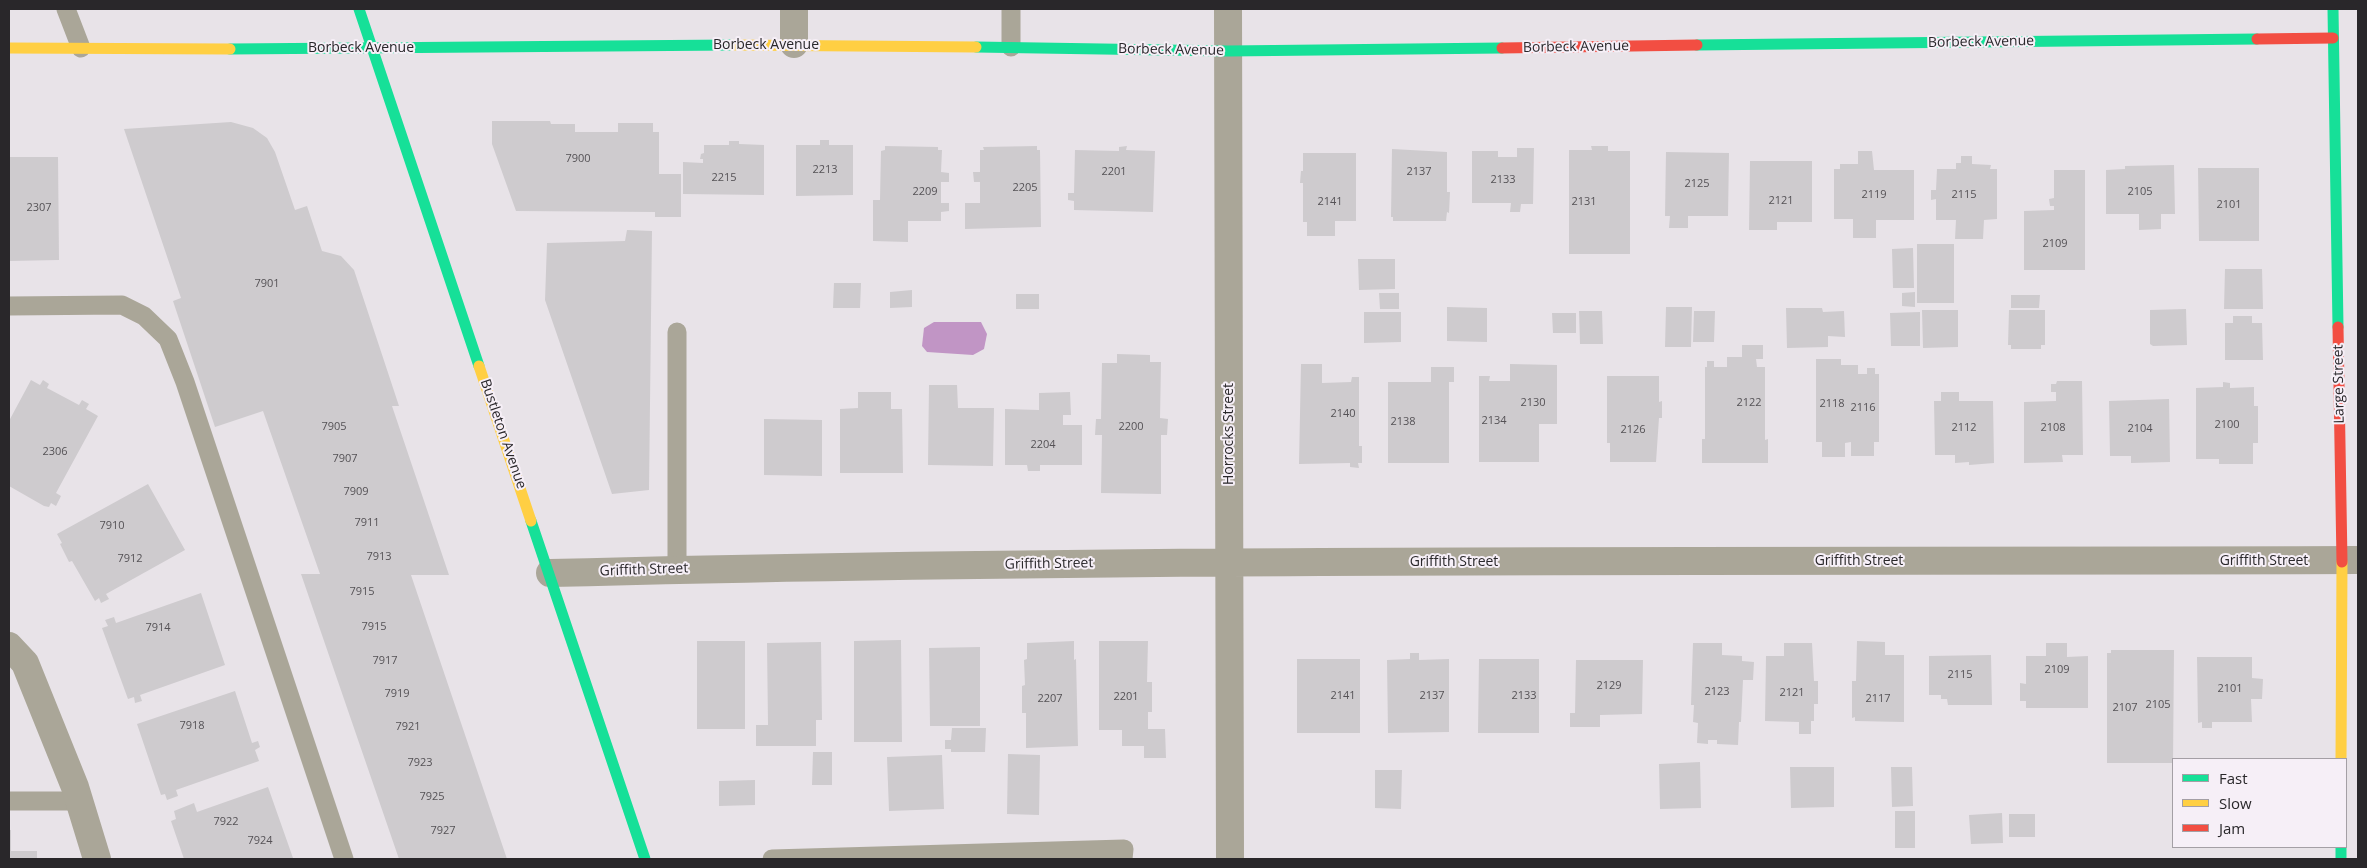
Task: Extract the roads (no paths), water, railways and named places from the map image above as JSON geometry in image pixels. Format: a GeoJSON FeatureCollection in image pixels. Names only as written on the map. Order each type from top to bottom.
{"type":"FeatureCollection","features":[{"type":"Feature","properties":{"kind":"street","name":"Bustleton Avenue"},"geometry":{"type":"LineString","coordinates":[[359,9],[645,859]]}},
{"type":"Feature","properties":{"kind":"street"},"geometry":{"type":"LineString","coordinates":[[794,9],[794,44]]}},
{"type":"Feature","properties":{"kind":"street","name":"Horrocks Street"},"geometry":{"type":"LineString","coordinates":[[1228,9],[1230,859]]}},
{"type":"Feature","properties":{"kind":"street","name":"Large Street"},"geometry":{"type":"LineString","coordinates":[[2333,9],[2350,560],[2341,758]]}},
{"type":"Feature","properties":{"kind":"street","name":"Borbeck Avenue"},"geometry":{"type":"LineString","coordinates":[[9,48],[373,49],[794,44],[1228,51],[2333,38]]}},
{"type":"Feature","properties":{"kind":"street","name":"Griffith Street"},"geometry":{"type":"LineString","coordinates":[[550,573],[676,569],[1229,562],[2350,560]]}},
{"type":"Feature","properties":{"kind":"street"},"geometry":{"type":"LineString","coordinates":[[9,646],[25,663],[79,801],[97,859]]}},
{"type":"Feature","properties":{"kind":"lane"},"geometry":{"type":"LineString","coordinates":[[66,9],[81,48]]}},
{"type":"Feature","properties":{"kind":"lane"},"geometry":{"type":"LineString","coordinates":[[1011,9],[1011,47]]}},
{"type":"Feature","properties":{"kind":"lane"},"geometry":{"type":"LineString","coordinates":[[9,306],[122,305],[144,316],[168,340],[186,382],[344,859]]}},
{"type":"Feature","properties":{"kind":"lane"},"geometry":{"type":"LineString","coordinates":[[676,569],[677,332]]}},
{"type":"Feature","properties":{"kind":"lane"},"geometry":{"type":"LineString","coordinates":[[9,801],[79,801]]}},
{"type":"Feature","properties":{"kind":"lane"},"geometry":{"type":"LineString","coordinates":[[772,859],[1124,849],[1124,859]]}}]}
